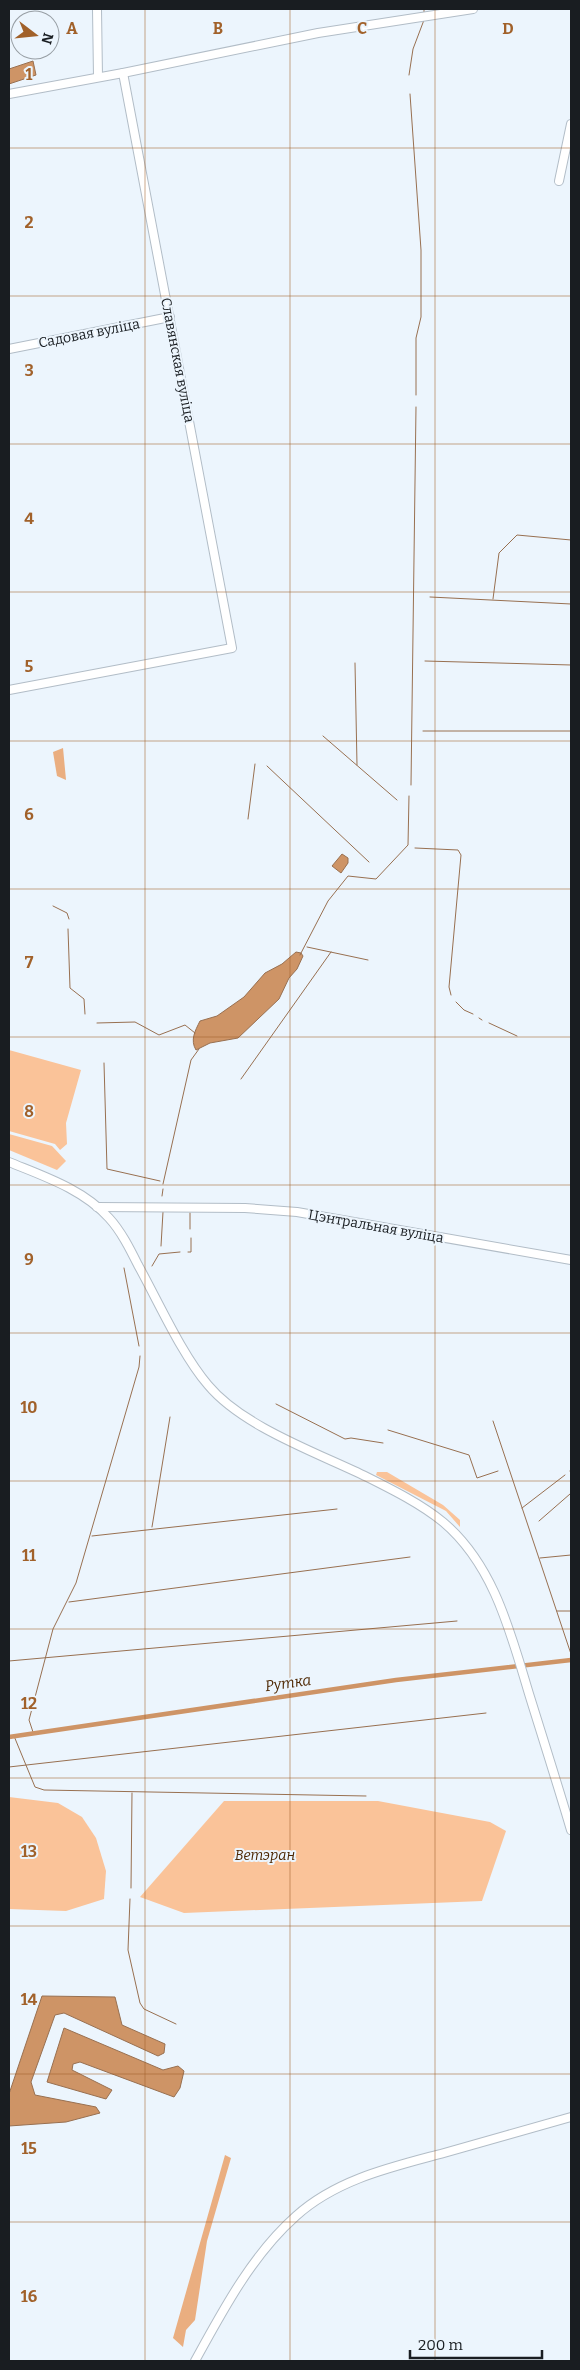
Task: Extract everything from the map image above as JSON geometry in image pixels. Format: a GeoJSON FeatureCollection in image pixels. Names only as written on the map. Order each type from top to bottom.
{"type":"FeatureCollection","features":[{"type":"Feature","properties":{"kind":"main road"},"geometry":{"type":"LineString","coordinates":[[97,9],[98,77]]}},
{"type":"Feature","properties":{"kind":"main road"},"geometry":{"type":"LineString","coordinates":[[9,94],[318,33],[473,9]]}},
{"type":"Feature","properties":{"kind":"main road","name":"Славянская вуліца"},"geometry":{"type":"LineString","coordinates":[[9,690],[232,648],[123,73]]}},
{"type":"Feature","properties":{"kind":"main road"},"geometry":{"type":"LineString","coordinates":[[559,181],[571,124]]}},
{"type":"Feature","properties":{"kind":"main road","name":"Садовая вуліца"},"geometry":{"type":"LineString","coordinates":[[9,349],[170,317]]}},
{"type":"Feature","properties":{"kind":"main road"},"geometry":{"type":"LineString","coordinates":[[9,1162],[71,1189],[110,1218],[126,1242],[183,1347],[208,1385],[251,1421],[370,1478],[419,1505],[457,1536],[486,1577],[503,1612],[516,1648],[571,1830]]}},
{"type":"Feature","properties":{"kind":"main road","name":"Цэнтральная вуліца"},"geometry":{"type":"LineString","coordinates":[[97,1207],[180,1207],[297,1212],[571,1260]]}},
{"type":"Feature","properties":{"kind":"main road"},"geometry":{"type":"LineString","coordinates":[[195,2361],[238,2287],[261,2253],[283,2228],[312,2203],[348,2182],[387,2169],[571,2117]]}},
{"type":"Feature","properties":{"kind":"green space"},"geometry":{"type":"Polygon","coordinates":[[[9,1050],[81,1070],[66,1123],[67,1144],[60,1150],[55,1144],[9,1131],[9,1050]]]}},
{"type":"Feature","properties":{"kind":"green space"},"geometry":{"type":"Polygon","coordinates":[[[9,1134],[52,1146],[66,1161],[57,1170],[9,1150],[9,1134]]]}},
{"type":"Feature","properties":{"kind":"green space"},"geometry":{"type":"Polygon","coordinates":[[[377,1472],[387,1472],[443,1505],[460,1520],[460,1527],[446,1511],[376,1475],[377,1472]]]}},
{"type":"Feature","properties":{"kind":"green space"},"geometry":{"type":"Polygon","coordinates":[[[9,1797],[58,1803],[82,1817],[96,1838],[106,1871],[104,1899],[66,1911],[9,1909],[9,1797]]]}},
{"type":"Feature","properties":{"kind":"green space","name":"Ветэран"},"geometry":{"type":"Polygon","coordinates":[[[224,1801],[378,1801],[490,1822],[506,1831],[482,1901],[184,1913],[140,1897],[224,1801]]]}},
{"type":"Feature","properties":{"kind":"shaded area"},"geometry":{"type":"Polygon","coordinates":[[[33,61],[36,75],[9,84],[9,69],[33,61]]]}},
{"type":"Feature","properties":{"kind":"shaded area"},"geometry":{"type":"Polygon","coordinates":[[[63,748],[66,780],[57,776],[53,752],[63,748]]]}},
{"type":"Feature","properties":{"kind":"shaded area"},"geometry":{"type":"Polygon","coordinates":[[[342,854],[348,858],[348,863],[341,873],[332,866],[342,854]]]}},
{"type":"Feature","properties":{"kind":"shaded area"},"geometry":{"type":"Polygon","coordinates":[[[296,952],[301,953],[303,956],[297,969],[289,978],[279,999],[238,1038],[210,1043],[196,1050],[193,1039],[200,1021],[217,1016],[244,997],[265,973],[282,964],[296,952]]]}},
{"type":"Feature","properties":{"kind":"shaded area"},"geometry":{"type":"Polygon","coordinates":[[[42,1996],[115,1997],[122,2025],[165,2044],[164,2053],[158,2056],[64,2013],[55,2015],[31,2082],[35,2095],[96,2107],[100,2113],[66,2122],[9,2126],[9,2094],[42,1996]]]}},
{"type":"Feature","properties":{"kind":"shaded area"},"geometry":{"type":"Polygon","coordinates":[[[64,2028],[163,2070],[178,2066],[184,2071],[180,2088],[174,2097],[80,2062],[73,2064],[72,2070],[112,2090],[106,2099],[47,2082],[64,2028]]]}},
{"type":"Feature","properties":{"kind":"shaded area"},"geometry":{"type":"Polygon","coordinates":[[[225,2155],[231,2158],[207,2241],[195,2320],[186,2330],[183,2347],[173,2338],[225,2155]]]}},
{"type":"Feature","properties":{"kind":"waterway"},"geometry":{"type":"LineString","coordinates":[[409,75],[413,49],[424,20]]}},
{"type":"Feature","properties":{"kind":"waterway"},"geometry":{"type":"LineString","coordinates":[[410,94],[421,250],[421,317],[416,338],[416,395]]}},
{"type":"Feature","properties":{"kind":"waterway"},"geometry":{"type":"LineString","coordinates":[[411,785],[416,407]]}},
{"type":"Feature","properties":{"kind":"waterway"},"geometry":{"type":"LineString","coordinates":[[493,599],[499,553],[517,535],[571,540]]}},
{"type":"Feature","properties":{"kind":"waterway"},"geometry":{"type":"LineString","coordinates":[[430,597],[571,604]]}},
{"type":"Feature","properties":{"kind":"waterway"},"geometry":{"type":"LineString","coordinates":[[425,661],[571,665]]}},
{"type":"Feature","properties":{"kind":"waterway"},"geometry":{"type":"LineString","coordinates":[[355,663],[357,765]]}},
{"type":"Feature","properties":{"kind":"waterway"},"geometry":{"type":"LineString","coordinates":[[423,731],[571,731]]}},
{"type":"Feature","properties":{"kind":"waterway"},"geometry":{"type":"LineString","coordinates":[[323,736],[397,800]]}},
{"type":"Feature","properties":{"kind":"waterway"},"geometry":{"type":"LineString","coordinates":[[248,819],[255,764]]}},
{"type":"Feature","properties":{"kind":"waterway"},"geometry":{"type":"LineString","coordinates":[[267,766],[369,862]]}},
{"type":"Feature","properties":{"kind":"waterway"},"geometry":{"type":"LineString","coordinates":[[300,955],[328,901],[348,876],[376,879],[408,845],[409,796]]}},
{"type":"Feature","properties":{"kind":"waterway"},"geometry":{"type":"LineString","coordinates":[[415,848],[458,850],[461,855],[449,987],[451,995]]}},
{"type":"Feature","properties":{"kind":"waterway"},"geometry":{"type":"LineString","coordinates":[[53,906],[67,913],[69,919]]}},
{"type":"Feature","properties":{"kind":"waterway"},"geometry":{"type":"LineString","coordinates":[[68,929],[70,988],[84,999],[85,1014]]}},
{"type":"Feature","properties":{"kind":"waterway"},"geometry":{"type":"LineString","coordinates":[[307,947],[368,960]]}},
{"type":"Feature","properties":{"kind":"waterway"},"geometry":{"type":"LineString","coordinates":[[241,1079],[331,952]]}},
{"type":"Feature","properties":{"kind":"waterway"},"geometry":{"type":"LineString","coordinates":[[456,1002],[464,1010],[473,1014]]}},
{"type":"Feature","properties":{"kind":"waterway"},"geometry":{"type":"LineString","coordinates":[[97,1023],[135,1022],[159,1035],[185,1025],[195,1033]]}},
{"type":"Feature","properties":{"kind":"waterway"},"geometry":{"type":"LineString","coordinates":[[489,1023],[517,1036]]}},
{"type":"Feature","properties":{"kind":"waterway"},"geometry":{"type":"LineString","coordinates":[[163,1184],[191,1060],[199,1049]]}},
{"type":"Feature","properties":{"kind":"waterway"},"geometry":{"type":"LineString","coordinates":[[104,1063],[107,1169],[160,1181]]}},
{"type":"Feature","properties":{"kind":"waterway"},"geometry":{"type":"LineString","coordinates":[[162,1196],[163,1189]]}},
{"type":"Feature","properties":{"kind":"waterway"},"geometry":{"type":"LineString","coordinates":[[161,1246],[163,1212]]}},
{"type":"Feature","properties":{"kind":"waterway"},"geometry":{"type":"LineString","coordinates":[[190,1213],[190,1229]]}},
{"type":"Feature","properties":{"kind":"waterway"},"geometry":{"type":"LineString","coordinates":[[188,1252],[191,1252],[191,1238]]}},
{"type":"Feature","properties":{"kind":"waterway"},"geometry":{"type":"LineString","coordinates":[[152,1266],[159,1254],[180,1252]]}},
{"type":"Feature","properties":{"kind":"waterway"},"geometry":{"type":"LineString","coordinates":[[124,1268],[139,1346]]}},
{"type":"Feature","properties":{"kind":"waterway"},"geometry":{"type":"LineString","coordinates":[[33,1732],[29,1720],[53,1629],[76,1583],[139,1367],[140,1356]]}},
{"type":"Feature","properties":{"kind":"waterway"},"geometry":{"type":"LineString","coordinates":[[276,1404],[345,1439],[351,1438],[383,1443]]}},
{"type":"Feature","properties":{"kind":"waterway"},"geometry":{"type":"LineString","coordinates":[[152,1527],[170,1417]]}},
{"type":"Feature","properties":{"kind":"waterway"},"geometry":{"type":"LineString","coordinates":[[493,1421],[571,1654]]}},
{"type":"Feature","properties":{"kind":"waterway"},"geometry":{"type":"LineString","coordinates":[[388,1430],[469,1455],[477,1478],[498,1471]]}},
{"type":"Feature","properties":{"kind":"waterway"},"geometry":{"type":"LineString","coordinates":[[522,1508],[565,1475]]}},
{"type":"Feature","properties":{"kind":"waterway"},"geometry":{"type":"LineString","coordinates":[[539,1521],[570,1494]]}},
{"type":"Feature","properties":{"kind":"waterway"},"geometry":{"type":"LineString","coordinates":[[92,1536],[337,1509]]}},
{"type":"Feature","properties":{"kind":"waterway"},"geometry":{"type":"LineString","coordinates":[[540,1558],[571,1555]]}},
{"type":"Feature","properties":{"kind":"waterway"},"geometry":{"type":"LineString","coordinates":[[69,1602],[410,1557]]}},
{"type":"Feature","properties":{"kind":"waterway"},"geometry":{"type":"LineString","coordinates":[[557,1611],[571,1611]]}},
{"type":"Feature","properties":{"kind":"waterway"},"geometry":{"type":"LineString","coordinates":[[9,1661],[457,1621]]}},
{"type":"Feature","properties":{"kind":"waterway","name":"Рутка"},"geometry":{"type":"LineString","coordinates":[[9,1737],[396,1680],[571,1660]]}},
{"type":"Feature","properties":{"kind":"waterway"},"geometry":{"type":"LineString","coordinates":[[9,1767],[486,1713]]}},
{"type":"Feature","properties":{"kind":"waterway"},"geometry":{"type":"LineString","coordinates":[[14,1736],[35,1787],[44,1790],[366,1796]]}},
{"type":"Feature","properties":{"kind":"waterway"},"geometry":{"type":"LineString","coordinates":[[131,1888],[132,1793]]}},
{"type":"Feature","properties":{"kind":"waterway"},"geometry":{"type":"LineString","coordinates":[[130,1899],[128,1950],[140,2003],[144,2009],[176,2024]]}}]}
